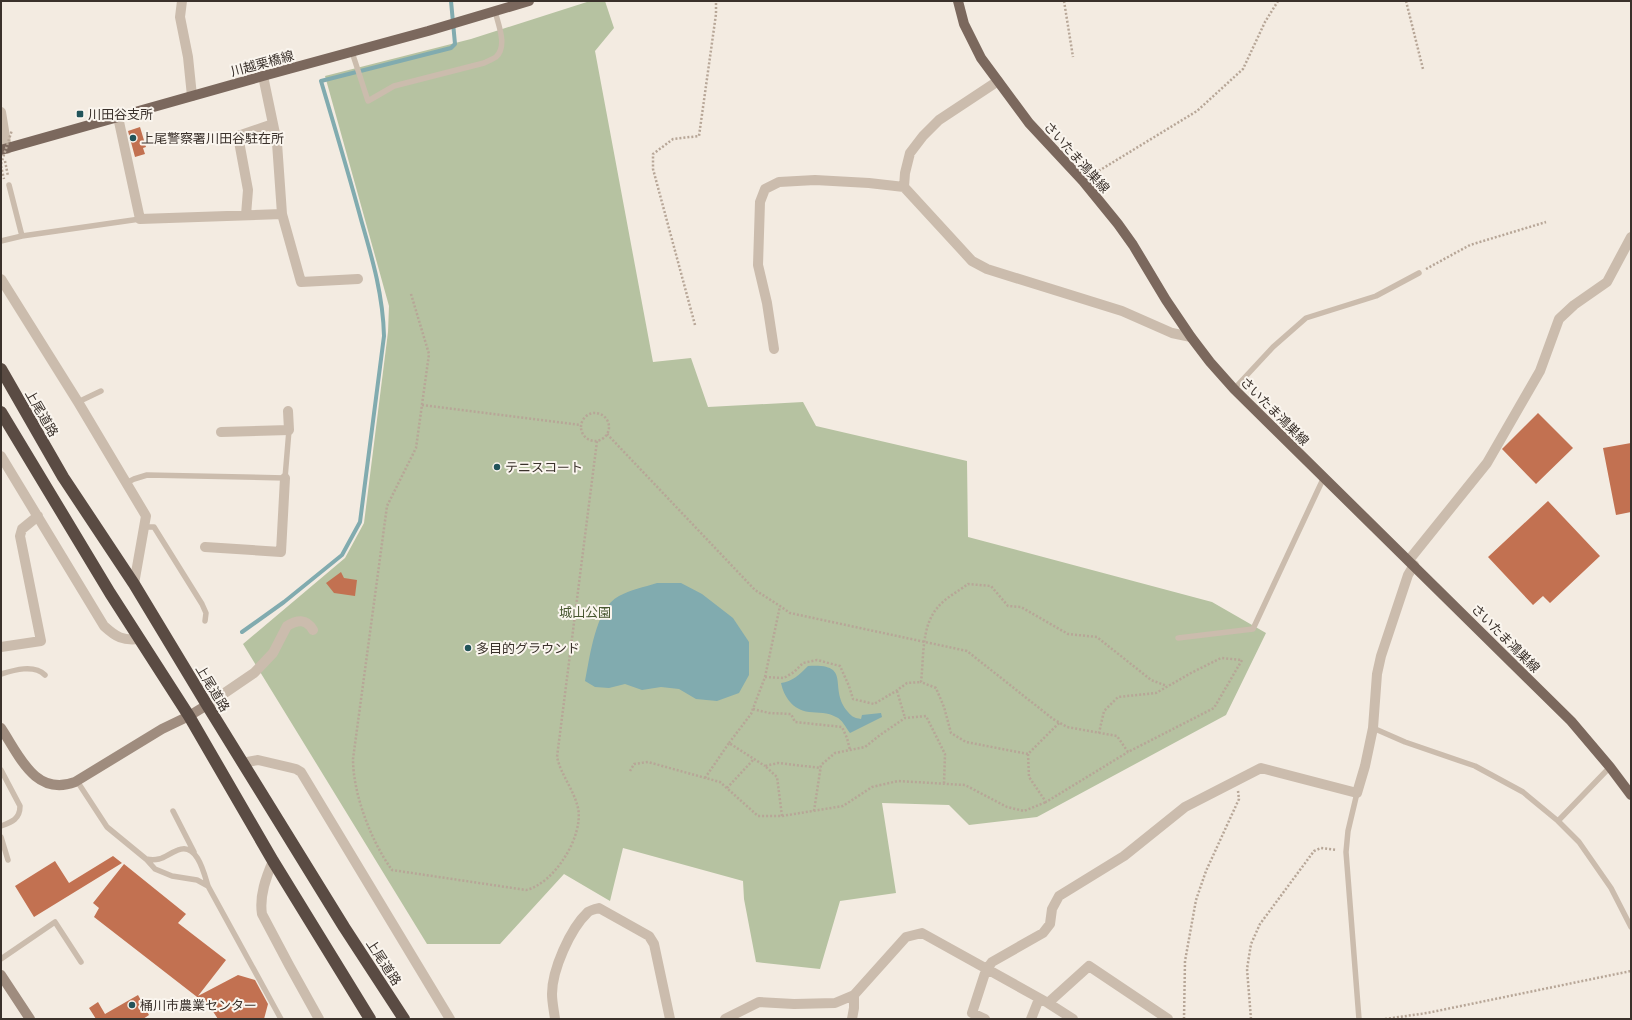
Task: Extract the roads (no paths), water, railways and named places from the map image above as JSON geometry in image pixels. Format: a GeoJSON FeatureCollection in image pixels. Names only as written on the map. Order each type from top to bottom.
{"type":"FeatureCollection","features":[{"type":"Feature","properties":{"kind":"highway","name":"上尾道路"},"geometry":{"type":"LineString","coordinates":[[1,369],[63,477],[134,584],[242,763],[344,927],[404,1019]]}},
{"type":"Feature","properties":{"kind":"highway"},"geometry":{"type":"LineString","coordinates":[[1,412],[139,639],[189,716],[273,862],[370,1019]]}},
{"type":"Feature","properties":{"kind":"main road","name":"川越栗橋線"},"geometry":{"type":"LineString","coordinates":[[4,150],[529,1]]}},
{"type":"Feature","properties":{"kind":"main road","name":"さいたま鴻巣線"},"geometry":{"type":"LineString","coordinates":[[958,1],[964,24],[981,58],[1029,123],[1103,204],[1133,245],[1166,300],[1210,362],[1234,389],[1571,721],[1610,766],[1631,795]]}},
{"type":"Feature","properties":{"kind":"street"},"geometry":{"type":"LineString","coordinates":[[182,1],[180,17],[188,57],[192,96]]}},
{"type":"Feature","properties":{"kind":"street"},"geometry":{"type":"LineString","coordinates":[[263,76],[277,143],[282,214],[301,282],[358,279]]}},
{"type":"Feature","properties":{"kind":"street"},"geometry":{"type":"LineString","coordinates":[[904,187],[905,173],[910,153],[923,136],[939,120],[998,82]]}},
{"type":"Feature","properties":{"kind":"street"},"geometry":{"type":"LineString","coordinates":[[1,112],[4,150]]}},
{"type":"Feature","properties":{"kind":"street"},"geometry":{"type":"LineString","coordinates":[[118,117],[140,219],[282,214]]}},
{"type":"Feature","properties":{"kind":"street"},"geometry":{"type":"LineString","coordinates":[[246,215],[248,190],[238,136],[273,124]]}},
{"type":"Feature","properties":{"kind":"street"},"geometry":{"type":"LineString","coordinates":[[774,349],[767,303],[758,264],[760,202],[765,189],[779,182],[815,180],[869,183],[904,187],[972,261],[986,269],[1122,311],[1172,332],[1191,337]]}},
{"type":"Feature","properties":{"kind":"street"},"geometry":{"type":"LineString","coordinates":[[985,1019],[972,1013],[986,970],[992,962],[1043,933],[1050,924],[1052,910],[1059,896],[1124,856],[1185,807],[1261,768],[1357,793],[1365,766],[1373,728],[1376,674],[1412,563],[1487,463],[1540,371],[1559,319],[1574,305],[1607,282],[1631,237]]}},
{"type":"Feature","properties":{"kind":"street"},"geometry":{"type":"LineString","coordinates":[[1,279],[78,402],[146,516],[134,584]]}},
{"type":"Feature","properties":{"kind":"street"},"geometry":{"type":"LineString","coordinates":[[221,432],[289,430],[288,411]]}},
{"type":"Feature","properties":{"kind":"street"},"geometry":{"type":"LineString","coordinates":[[1,456],[104,626],[113,635],[127,640],[139,639]]}},
{"type":"Feature","properties":{"kind":"street"},"geometry":{"type":"LineString","coordinates":[[205,547],[281,552],[286,478]]}},
{"type":"Feature","properties":{"kind":"street"},"geometry":{"type":"LineString","coordinates":[[1,647],[41,641],[20,536],[22,529],[38,516]]}},
{"type":"Feature","properties":{"kind":"street"},"geometry":{"type":"LineString","coordinates":[[1,728],[25,765],[36,778],[55,786],[68,785],[77,781],[162,728],[189,716],[254,673],[273,653],[287,626],[300,621],[307,622],[313,630]]}},
{"type":"Feature","properties":{"kind":"street"},"geometry":{"type":"LineString","coordinates":[[242,763],[258,760],[296,769],[301,772],[450,1019]]}},
{"type":"Feature","properties":{"kind":"street"},"geometry":{"type":"LineString","coordinates":[[273,862],[266,878],[261,905],[262,914],[319,1019]]}},
{"type":"Feature","properties":{"kind":"street"},"geometry":{"type":"LineString","coordinates":[[555,1019],[552,994],[554,981],[564,949],[572,931],[589,911],[599,908],[649,936],[652,940],[670,1019]]}},
{"type":"Feature","properties":{"kind":"street"},"geometry":{"type":"LineString","coordinates":[[725,1019],[759,1002],[794,1004],[835,1003],[854,995],[906,937],[922,933],[1044,1001],[1071,1019]]}},
{"type":"Feature","properties":{"kind":"street"},"geometry":{"type":"LineString","coordinates":[[1031,1019],[1044,1001],[1089,966],[1168,1019]]}},
{"type":"Feature","properties":{"kind":"street"},"geometry":{"type":"LineString","coordinates":[[1,975],[28,1017]]}},
{"type":"Feature","properties":{"kind":"street"},"geometry":{"type":"LineString","coordinates":[[852,1019],[854,995]]}},
{"type":"Feature","properties":{"kind":"lane"},"geometry":{"type":"LineString","coordinates":[[352,52],[368,100],[394,86],[484,63],[496,57],[501,48],[502,39],[495,11]]}},
{"type":"Feature","properties":{"kind":"lane"},"geometry":{"type":"LineString","coordinates":[[7,185],[22,236]]}},
{"type":"Feature","properties":{"kind":"lane"},"geometry":{"type":"LineString","coordinates":[[1,241],[22,236],[140,219]]}},
{"type":"Feature","properties":{"kind":"lane"},"geometry":{"type":"LineString","coordinates":[[1234,389],[1273,347],[1306,318],[1376,296],[1419,273]]}},
{"type":"Feature","properties":{"kind":"lane"},"geometry":{"type":"LineString","coordinates":[[78,402],[101,391]]}},
{"type":"Feature","properties":{"kind":"lane"},"geometry":{"type":"LineString","coordinates":[[126,483],[147,475],[286,478],[289,430]]}},
{"type":"Feature","properties":{"kind":"lane"},"geometry":{"type":"LineString","coordinates":[[1178,638],[1253,628],[1324,477]]}},
{"type":"Feature","properties":{"kind":"lane"},"geometry":{"type":"LineString","coordinates":[[145,527],[154,527],[202,604],[206,613],[205,621]]}},
{"type":"Feature","properties":{"kind":"lane"},"geometry":{"type":"LineString","coordinates":[[1,674],[29,668],[38,670],[45,675]]}},
{"type":"Feature","properties":{"kind":"lane"},"geometry":{"type":"LineString","coordinates":[[1373,728],[1406,742],[1475,766],[1523,792],[1558,821],[1579,842],[1611,888],[1631,928]]}},
{"type":"Feature","properties":{"kind":"lane"},"geometry":{"type":"LineString","coordinates":[[1558,821],[1610,766]]}},
{"type":"Feature","properties":{"kind":"lane"},"geometry":{"type":"LineString","coordinates":[[1,770],[20,806],[20,812],[14,821],[1,826]]}},
{"type":"Feature","properties":{"kind":"lane"},"geometry":{"type":"LineString","coordinates":[[77,781],[112,832],[146,859],[155,869],[160,873],[191,878],[208,886]]}},
{"type":"Feature","properties":{"kind":"lane"},"geometry":{"type":"LineString","coordinates":[[1357,793],[1348,831],[1346,852],[1360,1019]]}},
{"type":"Feature","properties":{"kind":"lane"},"geometry":{"type":"LineString","coordinates":[[173,811],[204,872],[208,886],[280,1019]]}},
{"type":"Feature","properties":{"kind":"lane"},"geometry":{"type":"LineString","coordinates":[[1,837],[8,860]]}},
{"type":"Feature","properties":{"kind":"lane"},"geometry":{"type":"LineString","coordinates":[[146,859],[158,860],[182,849],[187,849],[194,854]]}},
{"type":"Feature","properties":{"kind":"lane"},"geometry":{"type":"LineString","coordinates":[[1,959],[55,922],[81,962]]}},
{"type":"Feature","properties":{"kind":"water"},"geometry":{"type":"Polygon","coordinates":[[[657,583],[681,583],[702,594],[733,618],[749,642],[749,675],[739,693],[717,701],[696,699],[679,689],[661,687],[642,690],[625,684],[609,688],[595,687],[585,681],[595,634],[604,611],[611,602],[619,596],[632,590],[657,583]]]}},
{"type":"Feature","properties":{"kind":"water"},"geometry":{"type":"Polygon","coordinates":[[[808,666],[822,666],[831,669],[835,673],[842,703],[852,716],[861,719],[862,715],[881,713],[882,717],[850,733],[844,724],[833,715],[798,709],[787,698],[781,683],[799,675],[808,666]]]}},
{"type":"Feature","properties":{"kind":"waterway"},"geometry":{"type":"LineString","coordinates":[[242,632],[284,602],[342,555],[360,522],[384,336],[382,307],[374,265],[321,81],[451,48],[455,44],[451,1]]}},
{"type":"Feature","properties":{"kind":"place","name":"川田谷支所"},"geometry":{"type":"Point","coordinates":[80,114]}},
{"type":"Feature","properties":{"kind":"place","name":"上尾警察署川田谷駐在所"},"geometry":{"type":"Point","coordinates":[133,138]}},
{"type":"Feature","properties":{"kind":"place","name":"テニスコート"},"geometry":{"type":"Point","coordinates":[497,467]}},
{"type":"Feature","properties":{"kind":"place","name":"多目的グラウンド"},"geometry":{"type":"Point","coordinates":[468,648]}},
{"type":"Feature","properties":{"kind":"place","name":"桶川市農業センター"},"geometry":{"type":"Point","coordinates":[132,1005]}},
{"type":"Feature","properties":{"kind":"park label","name":"城山公園"},"geometry":{"type":"Point","coordinates":[585,612]}}]}
